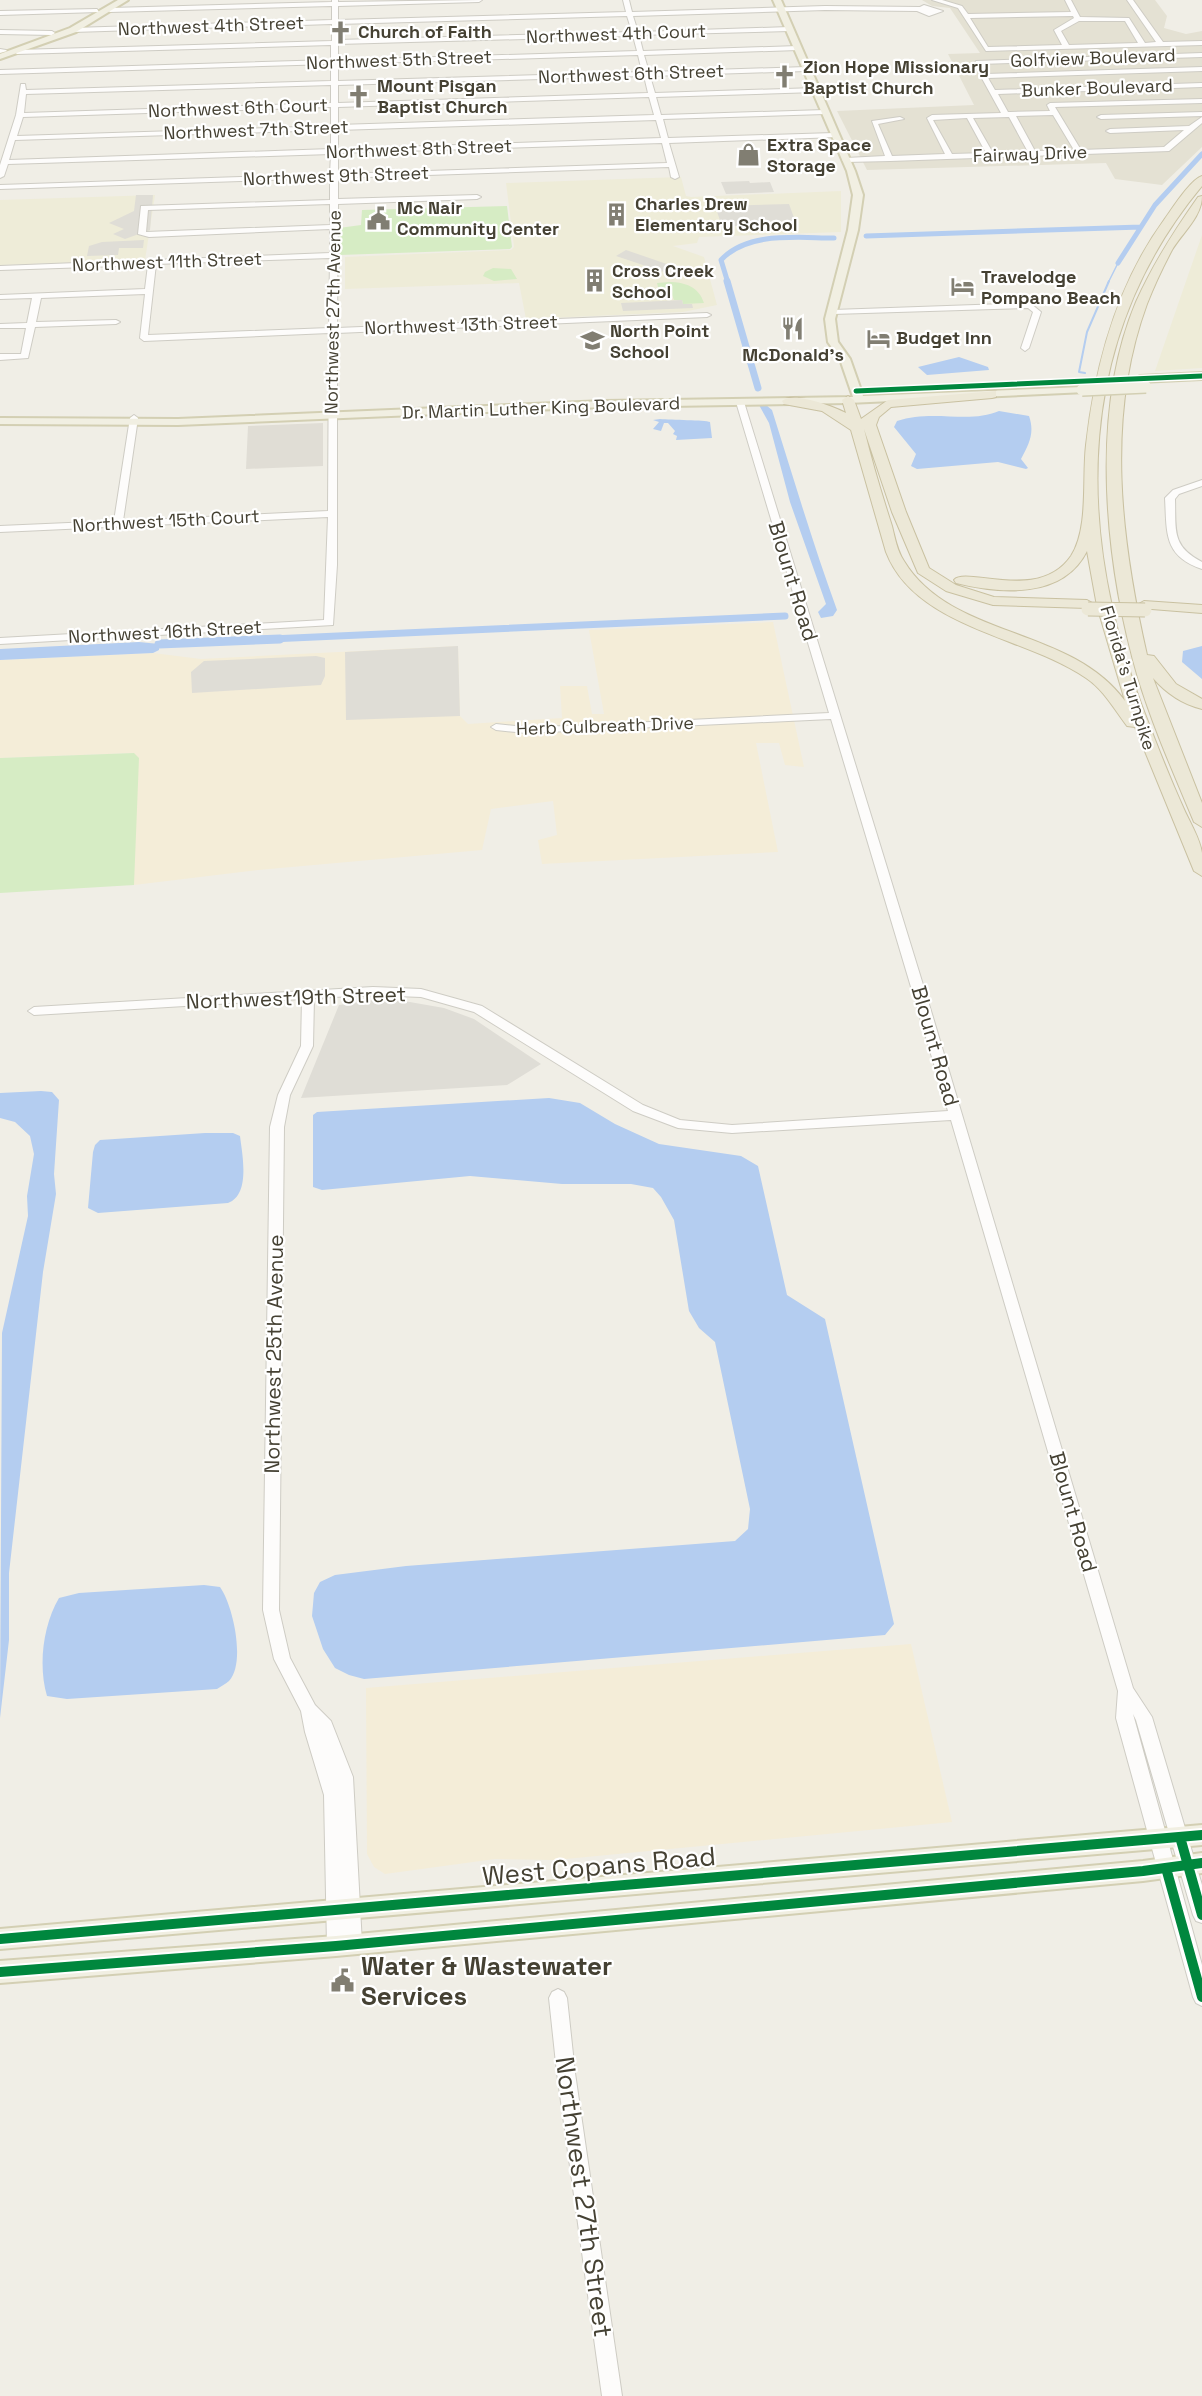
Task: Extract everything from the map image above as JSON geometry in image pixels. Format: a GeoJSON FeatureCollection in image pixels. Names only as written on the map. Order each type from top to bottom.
{"type":"FeatureCollection","features":[{"type":"Feature","properties":{"kind":"highway","name":"Florida's Turnpike"},"geometry":{"type":"LineString","coordinates":[[1202,179],[1160,234],[1136,276],[1116,322],[1104,367],[1090,454],[1090,514],[1102,592],[1120,662],[1154,759],[1202,871]]}},
{"type":"Feature","properties":{"kind":"highway","name":"Florida's Turnpike"},"geometry":{"type":"LineString","coordinates":[[1202,199],[1175,237],[1152,277],[1133,323],[1122,368],[1113,441],[1113,494],[1117,545],[1140,658],[1168,739],[1202,822]]}},
{"type":"Feature","properties":{"kind":"highway"},"geometry":{"type":"LineString","coordinates":[[992,394],[888,404],[873,415],[864,428],[871,479],[896,557],[910,579],[955,613],[1055,654],[1092,675],[1119,700],[1154,759]]}},
{"type":"Feature","properties":{"kind":"highway"},"geometry":{"type":"LineString","coordinates":[[852,395],[864,428],[891,485],[918,562],[934,579],[970,596],[993,601],[1202,609]]}},
{"type":"Feature","properties":{"kind":"highway"},"geometry":{"type":"LineString","coordinates":[[788,401],[811,403],[836,410],[864,428]]}},
{"type":"Feature","properties":{"kind":"highway"},"geometry":{"type":"LineString","coordinates":[[871,479],[883,495],[908,565],[913,572],[940,590],[956,597],[997,606],[1088,606]]}},
{"type":"Feature","properties":{"kind":"highway"},"geometry":{"type":"LineString","coordinates":[[891,485],[901,497],[925,558],[939,570],[957,579],[980,585],[1032,584],[1051,579],[1065,570],[1079,555],[1090,514]]}},
{"type":"Feature","properties":{"kind":"highway"},"geometry":{"type":"LineString","coordinates":[[1145,608],[1202,614]]}},
{"type":"Feature","properties":{"kind":"highway"},"geometry":{"type":"LineString","coordinates":[[1135,632],[1161,679],[1173,690],[1202,704]]}},
{"type":"Feature","properties":{"kind":"main road"},"geometry":{"type":"LineString","coordinates":[[73,30],[113,0]]}},
{"type":"Feature","properties":{"kind":"main road"},"geometry":{"type":"LineString","coordinates":[[1,53],[17,52],[73,30],[124,0]]}},
{"type":"Feature","properties":{"kind":"main road"},"geometry":{"type":"LineString","coordinates":[[777,0],[846,160],[858,195],[853,230],[830,319],[833,342],[831,356],[852,395],[969,387],[1202,384]]}},
{"type":"Feature","properties":{"kind":"main road"},"geometry":{"type":"LineString","coordinates":[[1,53],[52,33],[97,11]]}},
{"type":"Feature","properties":{"kind":"main road"},"geometry":{"type":"LineString","coordinates":[[46,41],[52,33]]}},
{"type":"Feature","properties":{"kind":"main road"},"geometry":{"type":"LineString","coordinates":[[1143,383],[1202,376]]}},
{"type":"Feature","properties":{"kind":"main road","name":"Dr. Martin Luther King Boulevard"},"geometry":{"type":"LineString","coordinates":[[0,421],[134,421],[500,409],[583,400],[992,394],[1082,386]]}},
{"type":"Feature","properties":{"kind":"main road","name":"Dr. Martin Luther King Boulevard"},"geometry":{"type":"LineString","coordinates":[[332,414],[539,404],[788,401],[852,395]]}},
{"type":"Feature","properties":{"kind":"main road","name":"Dr. Martin Luther King Boulevard"},"geometry":{"type":"LineString","coordinates":[[0,416],[134,421]]}},
{"type":"Feature","properties":{"kind":"main road","name":"West Copans Road"},"geometry":{"type":"LineString","coordinates":[[0,1939],[1202,1835]]}},
{"type":"Feature","properties":{"kind":"main road"},"geometry":{"type":"LineString","coordinates":[[0,1972],[344,1945],[1185,1866]]}},
{"type":"Feature","properties":{"kind":"street"},"geometry":{"type":"LineString","coordinates":[[110,10],[335,2],[479,0]]}},
{"type":"Feature","properties":{"kind":"street"},"geometry":{"type":"LineString","coordinates":[[626,0],[675,177]]}},
{"type":"Feature","properties":{"kind":"street"},"geometry":{"type":"LineString","coordinates":[[935,0],[962,9],[986,50],[1202,43]]}},
{"type":"Feature","properties":{"kind":"street"},"geometry":{"type":"LineString","coordinates":[[1068,0],[1077,16]]}},
{"type":"Feature","properties":{"kind":"street"},"geometry":{"type":"LineString","coordinates":[[1130,0],[1161,44]]}},
{"type":"Feature","properties":{"kind":"street"},"geometry":{"type":"LineString","coordinates":[[919,1],[923,8]]}},
{"type":"Feature","properties":{"kind":"street","name":"Northwest 27th Avenue"},"geometry":{"type":"LineString","coordinates":[[329,623],[334,330],[335,2]]}},
{"type":"Feature","properties":{"kind":"street","name":"Northwest 4th Street"},"geometry":{"type":"LineString","coordinates":[[73,30],[781,10],[923,8],[929,14],[939,13],[940,10],[962,9]]}},
{"type":"Feature","properties":{"kind":"street"},"geometry":{"type":"LineString","coordinates":[[0,13],[97,11]]}},
{"type":"Feature","properties":{"kind":"street"},"geometry":{"type":"LineString","coordinates":[[968,16],[1077,16],[1127,19],[1143,45]]}},
{"type":"Feature","properties":{"kind":"street"},"geometry":{"type":"LineString","coordinates":[[1067,47],[1057,30],[1077,16]]}},
{"type":"Feature","properties":{"kind":"street","name":"Northwest 4th Court"},"geometry":{"type":"LineString","coordinates":[[17,52],[789,29]]}},
{"type":"Feature","properties":{"kind":"street"},"geometry":{"type":"LineString","coordinates":[[0,32],[52,33]]}},
{"type":"Feature","properties":{"kind":"street"},"geometry":{"type":"LineString","coordinates":[[36,45],[39,49],[47,51]]}},
{"type":"Feature","properties":{"kind":"street","name":"Northwest 5th Street"},"geometry":{"type":"LineString","coordinates":[[0,72],[798,48]]}},
{"type":"Feature","properties":{"kind":"street","name":"Golfview Boulevard"},"geometry":{"type":"LineString","coordinates":[[1033,154],[1012,115],[1005,113],[977,64],[986,61],[1202,55]]}},
{"type":"Feature","properties":{"kind":"street","name":"Northwest 6th Street"},"geometry":{"type":"LineString","coordinates":[[23,92],[806,69]]}},
{"type":"Feature","properties":{"kind":"street"},"geometry":{"type":"LineString","coordinates":[[983,76],[1202,69]]}},
{"type":"Feature","properties":{"kind":"street"},"geometry":{"type":"LineString","coordinates":[[0,176],[20,115],[25,71]]}},
{"type":"Feature","properties":{"kind":"street","name":"Bunker Boulevard"},"geometry":{"type":"LineString","coordinates":[[992,92],[1202,85]]}},
{"type":"Feature","properties":{"kind":"street","name":"Northwest 6th Court"},"geometry":{"type":"LineString","coordinates":[[20,115],[816,90]]}},
{"type":"Feature","properties":{"kind":"street"},"geometry":{"type":"LineString","coordinates":[[1041,90],[1079,152]]}},
{"type":"Feature","properties":{"kind":"street"},"geometry":{"type":"LineString","coordinates":[[1050,105],[1202,101]]}},
{"type":"Feature","properties":{"kind":"street"},"geometry":{"type":"LineString","coordinates":[[1092,104],[1123,151]]}},
{"type":"Feature","properties":{"kind":"street","name":"Northwest 7th Street"},"geometry":{"type":"LineString","coordinates":[[12,138],[825,112]]}},
{"type":"Feature","properties":{"kind":"street"},"geometry":{"type":"LineString","coordinates":[[950,157],[929,119],[1055,113]]}},
{"type":"Feature","properties":{"kind":"street"},"geometry":{"type":"LineString","coordinates":[[969,116],[991,155]]}},
{"type":"Feature","properties":{"kind":"street"},"geometry":{"type":"LineString","coordinates":[[1101,117],[1202,117]]}},
{"type":"Feature","properties":{"kind":"street","name":"Fairway Drive"},"geometry":{"type":"LineString","coordinates":[[846,160],[1166,149],[1202,117]]}},
{"type":"Feature","properties":{"kind":"street"},"geometry":{"type":"LineString","coordinates":[[890,159],[874,122],[900,119]]}},
{"type":"Feature","properties":{"kind":"street"},"geometry":{"type":"LineString","coordinates":[[1110,131],[1191,128]]}},
{"type":"Feature","properties":{"kind":"street","name":"Northwest 8th Street"},"geometry":{"type":"LineString","coordinates":[[5,162],[834,135]]}},
{"type":"Feature","properties":{"kind":"street","name":"Northwest 9th Street"},"geometry":{"type":"LineString","coordinates":[[0,187],[671,165]]}},
{"type":"Feature","properties":{"kind":"street"},"geometry":{"type":"LineString","coordinates":[[334,227],[142,234],[144,208],[477,197]]}},
{"type":"Feature","properties":{"kind":"street","name":"Northwest 11th Street"},"geometry":{"type":"LineString","coordinates":[[0,268],[334,255]]}},
{"type":"Feature","properties":{"kind":"street"},"geometry":{"type":"LineString","coordinates":[[0,297],[148,291],[152,262]]}},
{"type":"Feature","properties":{"kind":"street","name":"Northwest 13th Street"},"geometry":{"type":"LineString","coordinates":[[148,291],[144,338],[707,315]]}},
{"type":"Feature","properties":{"kind":"street"},"geometry":{"type":"LineString","coordinates":[[0,357],[25,356],[38,295]]}},
{"type":"Feature","properties":{"kind":"street"},"geometry":{"type":"LineString","coordinates":[[833,312],[1030,305],[1034,306],[1037,312],[1025,348]]}},
{"type":"Feature","properties":{"kind":"street"},"geometry":{"type":"LineString","coordinates":[[3,326],[116,322]]}},
{"type":"Feature","properties":{"kind":"street","name":"Blount Road"},"geometry":{"type":"LineString","coordinates":[[740,402],[1126,1691],[1124,1718],[1169,1838],[1185,1866],[1202,1915]]}},
{"type":"Feature","properties":{"kind":"street"},"geometry":{"type":"LineString","coordinates":[[118,524],[134,421]]}},
{"type":"Feature","properties":{"kind":"street"},"geometry":{"type":"LineString","coordinates":[[1202,483],[1176,492],[1170,498],[1173,547],[1181,557],[1202,566]]}},
{"type":"Feature","properties":{"kind":"street","name":"Northwest 15th Court"},"geometry":{"type":"LineString","coordinates":[[0,529],[332,514]]}},
{"type":"Feature","properties":{"kind":"street","name":"Northwest 16th Street"},"geometry":{"type":"LineString","coordinates":[[0,640],[329,623]]}},
{"type":"Feature","properties":{"kind":"street","name":"Herb Culbreath Drive"},"geometry":{"type":"LineString","coordinates":[[832,712],[570,729],[526,730],[496,727],[832,712]]}},
{"type":"Feature","properties":{"kind":"street","name":"Northwest19th Street"},"geometry":{"type":"LineString","coordinates":[[34,1011],[308,995],[405,992],[438,996],[470,1006],[504,1023],[638,1108],[663,1120],[695,1127],[732,1129],[955,1115]]}},
{"type":"Feature","properties":{"kind":"street","name":"Northwest 25th Avenue"},"geometry":{"type":"LineString","coordinates":[[308,995],[307,1046],[284,1095],[277,1127],[272,1620],[278,1648],[309,1710],[333,1795],[344,1909],[344,1945]]}},
{"type":"Feature","properties":{"kind":"street","name":"Blount Road"},"geometry":{"type":"LineString","coordinates":[[1185,1866],[1202,1997]]}},
{"type":"Feature","properties":{"kind":"street","name":"Northwest 27th Street"},"geometry":{"type":"LineString","coordinates":[[558,1998],[566,2073],[612,2396]]}},
{"type":"Feature","properties":{"kind":"shaded area"},"geometry":{"type":"Polygon","coordinates":[[[922,0],[1155,0],[1167,16],[1164,28],[1186,34],[1202,31],[1202,147],[1162,185],[1115,179],[1106,163],[867,170],[837,111],[974,105],[948,54],[980,53],[950,8],[932,6],[922,0]]]}},
{"type":"Feature","properties":{"kind":"shaded area"},"geometry":{"type":"Polygon","coordinates":[[[681,177],[686,196],[691,197],[841,191],[841,232],[699,237],[697,243],[673,246],[704,257],[717,305],[683,312],[526,319],[519,283],[345,289],[345,257],[511,250],[514,247],[506,183],[681,177]]]}},
{"type":"Feature","properties":{"kind":"shaded area"},"geometry":{"type":"Polygon","coordinates":[[[749,181],[750,183],[770,182],[774,192],[726,194],[721,182],[749,181]]]}},
{"type":"Feature","properties":{"kind":"shaded area"},"geometry":{"type":"Polygon","coordinates":[[[136,195],[153,195],[150,230],[125,239],[113,234],[124,229],[109,223],[134,211],[136,195]]]}},
{"type":"Feature","properties":{"kind":"shaded area"},"geometry":{"type":"Polygon","coordinates":[[[155,195],[145,260],[0,265],[0,200],[155,195]]]}},
{"type":"Feature","properties":{"kind":"shaded area"},"geometry":{"type":"Polygon","coordinates":[[[789,204],[797,226],[722,226],[715,206],[789,204]]]}},
{"type":"Feature","properties":{"kind":"shaded area"},"geometry":{"type":"Polygon","coordinates":[[[1202,235],[1202,368],[1155,371],[1202,235]]]}},
{"type":"Feature","properties":{"kind":"shaded area"},"geometry":{"type":"Polygon","coordinates":[[[144,240],[143,248],[119,248],[118,255],[87,256],[89,246],[102,242],[144,240]]]}},
{"type":"Feature","properties":{"kind":"shaded area"},"geometry":{"type":"Polygon","coordinates":[[[626,250],[690,272],[679,277],[616,256],[626,250]]]}},
{"type":"Feature","properties":{"kind":"shaded area"},"geometry":{"type":"Polygon","coordinates":[[[682,300],[683,304],[692,304],[693,308],[623,311],[621,303],[682,300]]]}},
{"type":"Feature","properties":{"kind":"shaded area"},"geometry":{"type":"Polygon","coordinates":[[[323,423],[323,466],[246,469],[248,426],[323,423]]]}},
{"type":"Feature","properties":{"kind":"shaded area"},"geometry":{"type":"Polygon","coordinates":[[[773,622],[804,767],[785,765],[779,743],[756,743],[778,852],[542,864],[538,840],[557,835],[553,801],[491,809],[482,850],[258,870],[134,885],[134,753],[0,758],[0,660],[153,653],[201,659],[458,646],[460,716],[468,724],[562,718],[560,686],[587,686],[592,714],[604,714],[589,630],[773,622]]]}},
{"type":"Feature","properties":{"kind":"shaded area"},"geometry":{"type":"Polygon","coordinates":[[[458,646],[460,716],[346,720],[345,652],[458,646]]]}},
{"type":"Feature","properties":{"kind":"shaded area"},"geometry":{"type":"Polygon","coordinates":[[[316,656],[325,658],[325,676],[321,685],[192,693],[191,672],[204,661],[316,656]]]}},
{"type":"Feature","properties":{"kind":"shaded area"},"geometry":{"type":"Polygon","coordinates":[[[374,1000],[404,1001],[444,1008],[474,1019],[541,1064],[507,1085],[301,1098],[339,1005],[374,1000]]]}},
{"type":"Feature","properties":{"kind":"shaded area"},"geometry":{"type":"Polygon","coordinates":[[[911,1644],[952,1822],[555,1860],[495,1859],[385,1874],[374,1867],[367,1854],[366,1688],[911,1644]]]}},
{"type":"Feature","properties":{"kind":"green space"},"geometry":{"type":"Polygon","coordinates":[[[507,206],[512,247],[510,249],[340,255],[339,228],[361,225],[362,210],[507,206]]]}},
{"type":"Feature","properties":{"kind":"green space"},"geometry":{"type":"Polygon","coordinates":[[[493,268],[511,269],[517,279],[494,281],[483,276],[485,272],[493,268]]]}},
{"type":"Feature","properties":{"kind":"green space"},"geometry":{"type":"Polygon","coordinates":[[[669,282],[691,286],[699,293],[704,303],[683,304],[682,300],[674,300],[672,295],[652,296],[651,292],[659,291],[657,283],[669,282]]]}},
{"type":"Feature","properties":{"kind":"green space"},"geometry":{"type":"Polygon","coordinates":[[[134,753],[139,758],[134,885],[0,893],[0,758],[134,753]]]}},
{"type":"Feature","properties":{"kind":"water"},"geometry":{"type":"Polygon","coordinates":[[[959,357],[988,367],[989,370],[927,375],[918,367],[959,357]]]}},
{"type":"Feature","properties":{"kind":"water"},"geometry":{"type":"Polygon","coordinates":[[[759,405],[766,405],[772,410],[837,610],[833,616],[821,618],[818,612],[826,604],[790,502],[769,423],[759,405]]]}},
{"type":"Feature","properties":{"kind":"water"},"geometry":{"type":"Polygon","coordinates":[[[999,411],[1029,416],[1031,433],[1021,459],[1028,468],[1026,469],[998,462],[917,469],[911,466],[916,454],[894,427],[897,421],[910,418],[976,416],[999,411]]]}},
{"type":"Feature","properties":{"kind":"water"},"geometry":{"type":"Polygon","coordinates":[[[653,420],[710,422],[712,438],[676,440],[677,436],[673,434],[675,431],[668,423],[664,423],[661,431],[653,429],[659,422],[653,420]]]}},
{"type":"Feature","properties":{"kind":"water"},"geometry":{"type":"Polygon","coordinates":[[[139,642],[159,644],[159,650],[153,653],[0,660],[0,649],[139,642]]]}},
{"type":"Feature","properties":{"kind":"water"},"geometry":{"type":"Polygon","coordinates":[[[1202,646],[1202,679],[1182,662],[1183,651],[1202,646]]]}},
{"type":"Feature","properties":{"kind":"water"},"geometry":{"type":"Polygon","coordinates":[[[52,1092],[59,1100],[54,1174],[56,1194],[43,1272],[9,1573],[9,1640],[0,1718],[2,1333],[28,1216],[27,1196],[34,1154],[30,1136],[15,1122],[0,1118],[0,1093],[52,1092]]]}},
{"type":"Feature","properties":{"kind":"water"},"geometry":{"type":"Polygon","coordinates":[[[549,1098],[580,1103],[615,1124],[659,1144],[741,1156],[758,1166],[787,1295],[825,1319],[894,1624],[885,1635],[364,1679],[335,1668],[323,1649],[312,1616],[314,1593],[320,1582],[335,1575],[406,1566],[735,1541],[748,1529],[750,1509],[715,1342],[699,1328],[689,1311],[674,1220],[653,1188],[631,1184],[562,1184],[470,1176],[322,1190],[313,1187],[313,1115],[317,1112],[549,1098]]]}},
{"type":"Feature","properties":{"kind":"water"},"geometry":{"type":"Polygon","coordinates":[[[233,1133],[240,1136],[243,1173],[240,1192],[235,1199],[228,1203],[98,1213],[88,1208],[93,1152],[100,1140],[233,1133]]]}},
{"type":"Feature","properties":{"kind":"water"},"geometry":{"type":"Polygon","coordinates":[[[204,1585],[220,1587],[233,1620],[237,1661],[229,1681],[217,1689],[67,1699],[47,1696],[43,1672],[44,1646],[49,1620],[59,1598],[79,1593],[204,1585]]]}},
{"type":"Feature","properties":{"kind":"waterway"},"geometry":{"type":"LineString","coordinates":[[1141,227],[1155,205],[1202,154]]}},
{"type":"Feature","properties":{"kind":"waterway"},"geometry":{"type":"LineString","coordinates":[[866,236],[1141,227]]}},
{"type":"Feature","properties":{"kind":"waterway"},"geometry":{"type":"LineString","coordinates":[[1118,263],[1141,227]]}},
{"type":"Feature","properties":{"kind":"waterway"},"geometry":{"type":"LineString","coordinates":[[728,283],[721,260],[745,244],[774,238],[834,238]]}},
{"type":"Feature","properties":{"kind":"waterway"},"geometry":{"type":"LineString","coordinates":[[1109,281],[1118,263]]}},
{"type":"Feature","properties":{"kind":"waterway"},"geometry":{"type":"LineString","coordinates":[[727,281],[758,388]]}},
{"type":"Feature","properties":{"kind":"waterway"},"geometry":{"type":"LineString","coordinates":[[1085,373],[1079,372],[1087,332],[1109,281]]}},
{"type":"Feature","properties":{"kind":"waterway"},"geometry":{"type":"LineString","coordinates":[[247,640],[785,616]]}},
{"type":"Feature","properties":{"kind":"waterway"},"geometry":{"type":"LineString","coordinates":[[159,644],[280,639]]}},
{"type":"Feature","properties":{"kind":"cycle path"},"geometry":{"type":"LineString","coordinates":[[856,391],[1202,376]]}},
{"type":"Feature","properties":{"kind":"cycle path"},"geometry":{"type":"LineString","coordinates":[[0,1939],[1202,1835]]}},
{"type":"Feature","properties":{"kind":"cycle path"},"geometry":{"type":"LineString","coordinates":[[1180,1837],[1202,1915]]}},
{"type":"Feature","properties":{"kind":"cycle path"},"geometry":{"type":"LineString","coordinates":[[0,1972],[336,1946],[1143,1871],[1202,1863]]}},
{"type":"Feature","properties":{"kind":"cycle path"},"geometry":{"type":"LineString","coordinates":[[1166,1868],[1202,1997]]}},
{"type":"Feature","properties":{"kind":"place","name":"Church of Faith"},"geometry":{"type":"Point","coordinates":[340,32]}},
{"type":"Feature","properties":{"kind":"place","name":"Zion Hope Missionary Baptist Church"},"geometry":{"type":"Point","coordinates":[785,77]}},
{"type":"Feature","properties":{"kind":"place","name":"Mount Pisgan Baptist Church"},"geometry":{"type":"Point","coordinates":[359,96]}},
{"type":"Feature","properties":{"kind":"place","name":"Extra Space Storage"},"geometry":{"type":"Point","coordinates":[749,155]}},
{"type":"Feature","properties":{"kind":"place","name":"Charles Drew Elementary School"},"geometry":{"type":"Point","coordinates":[617,214]}},
{"type":"Feature","properties":{"kind":"place","name":"Mc Nair Community Center"},"geometry":{"type":"Point","coordinates":[379,218]}},
{"type":"Feature","properties":{"kind":"place","name":"Cross Creek School"},"geometry":{"type":"Point","coordinates":[594,281]}},
{"type":"Feature","properties":{"kind":"place","name":"Travelodge Pompano Beach"},"geometry":{"type":"Point","coordinates":[963,287]}},
{"type":"Feature","properties":{"kind":"place","name":"McDonald's"},"geometry":{"type":"Point","coordinates":[793,329]}},
{"type":"Feature","properties":{"kind":"place","name":"Budget Inn"},"geometry":{"type":"Point","coordinates":[878,338]}},
{"type":"Feature","properties":{"kind":"place","name":"North Point School"},"geometry":{"type":"Point","coordinates":[592,341]}},
{"type":"Feature","properties":{"kind":"place","name":"Water & Wastewater Services"},"geometry":{"type":"Point","coordinates":[343,1981]}}]}
